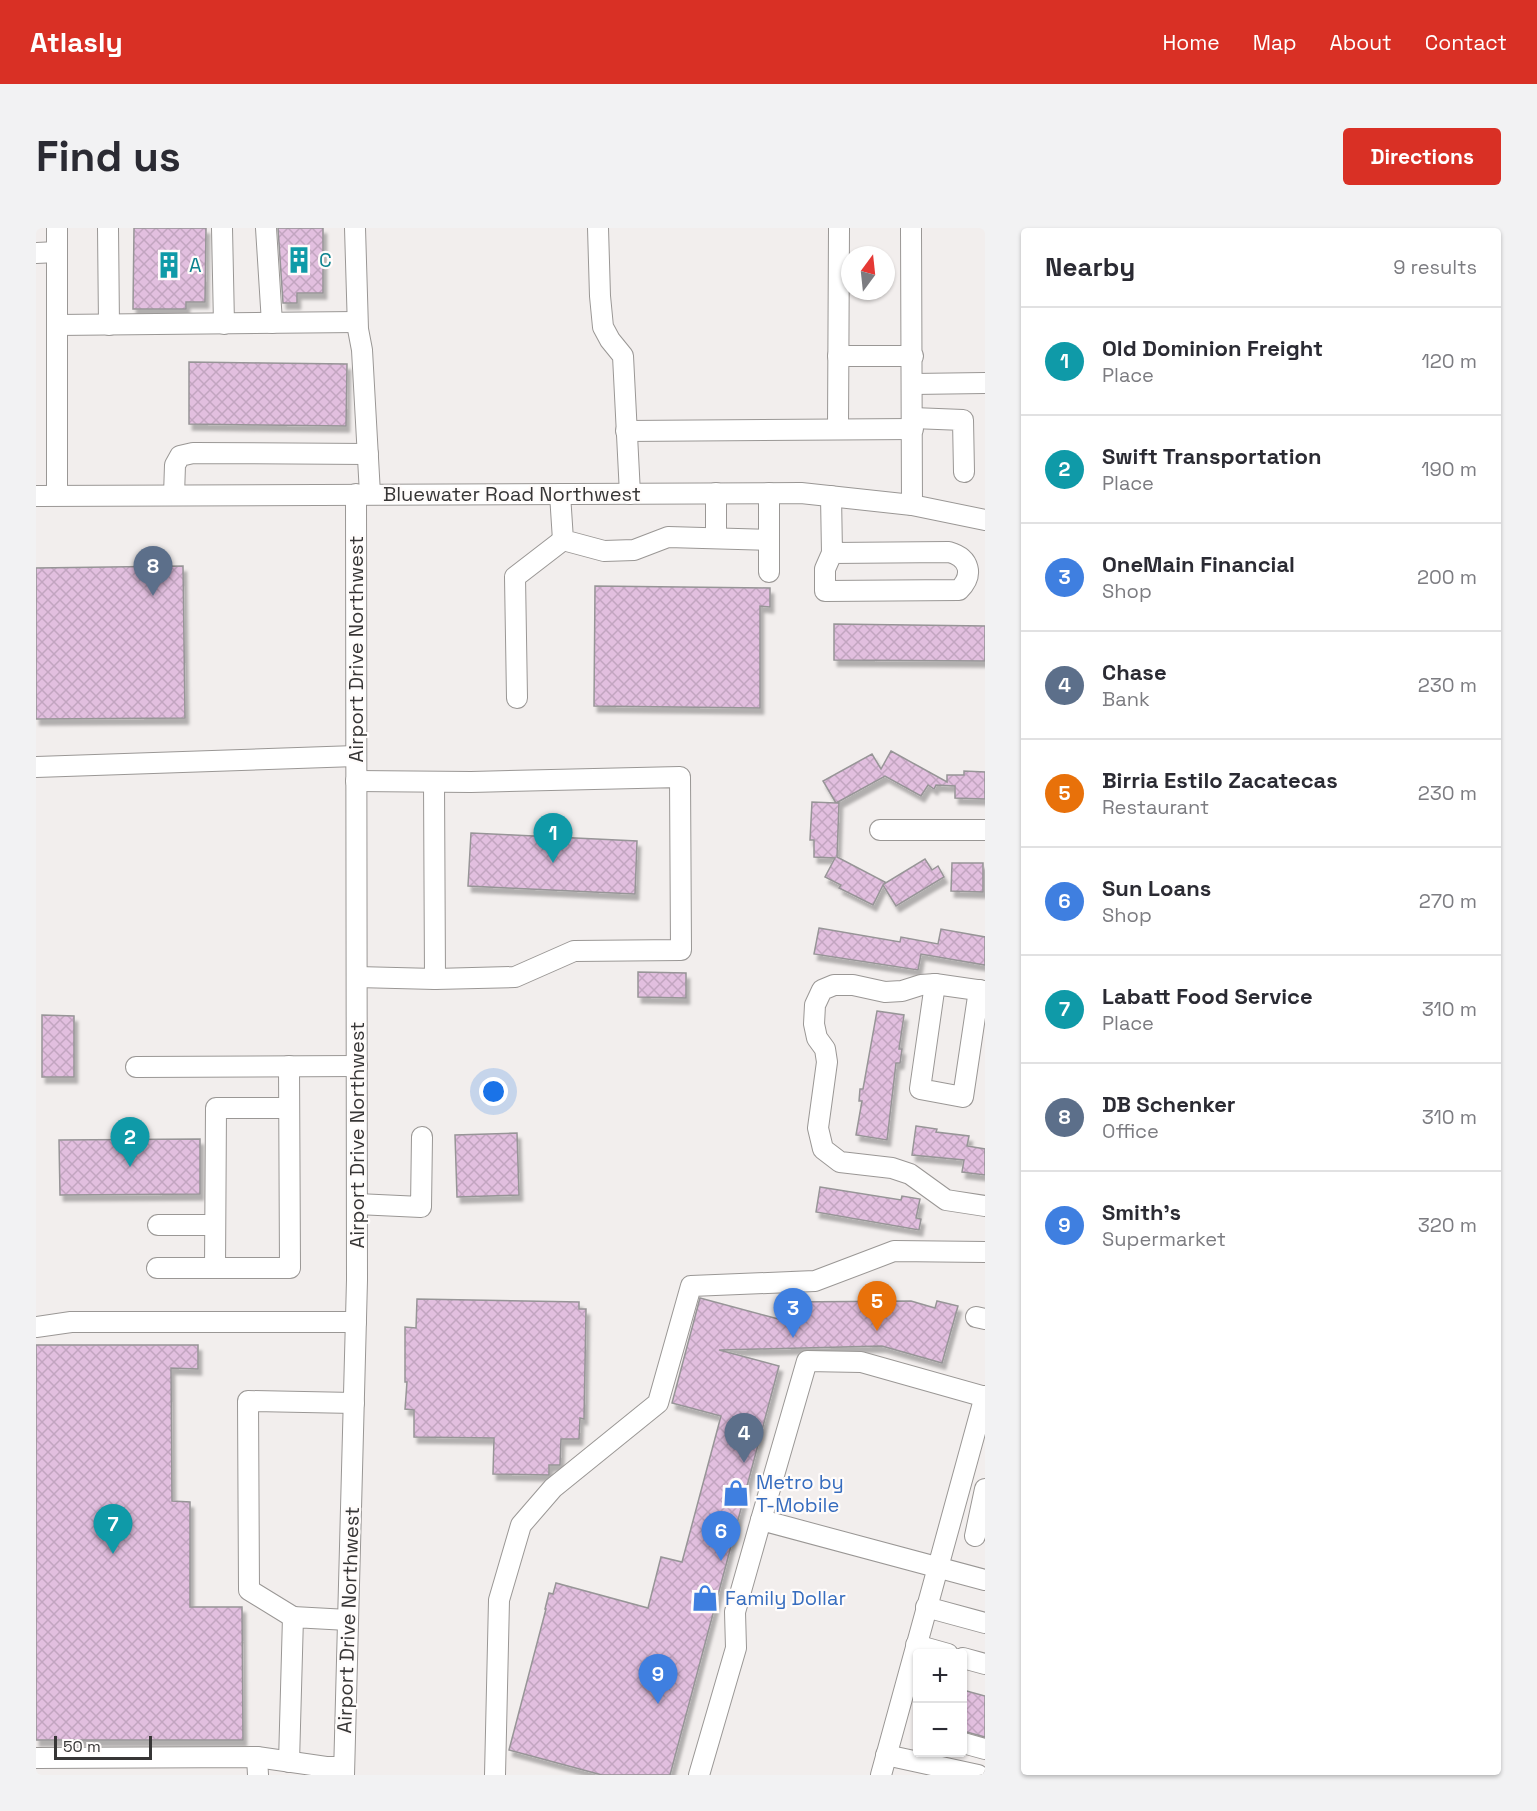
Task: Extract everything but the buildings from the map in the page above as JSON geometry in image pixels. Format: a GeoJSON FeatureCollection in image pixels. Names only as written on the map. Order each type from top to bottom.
{"type":"FeatureCollection","features":[{"type":"Feature","properties":{"kind":"street"},"geometry":{"type":"LineString","coordinates":[[57,228],[57,495]]}},
{"type":"Feature","properties":{"kind":"street"},"geometry":{"type":"LineString","coordinates":[[108,228],[109,325]]}},
{"type":"Feature","properties":{"kind":"street"},"geometry":{"type":"LineString","coordinates":[[222,228],[224,324]]}},
{"type":"Feature","properties":{"kind":"street"},"geometry":{"type":"LineString","coordinates":[[266,228],[272,323]]}},
{"type":"Feature","properties":{"kind":"street","name":"Airport Drive Northwest"},"geometry":{"type":"LineString","coordinates":[[344,1771],[356,1322],[356,756],[363,494],[368,454],[362,350],[357,322],[355,228]]}},
{"type":"Feature","properties":{"kind":"street"},"geometry":{"type":"LineString","coordinates":[[598,228],[603,327],[623,356],[630,494]]}},
{"type":"Feature","properties":{"kind":"street"},"geometry":{"type":"LineString","coordinates":[[838,429],[839,228]]}},
{"type":"Feature","properties":{"kind":"street"},"geometry":{"type":"LineString","coordinates":[[911,228],[912,505]]}},
{"type":"Feature","properties":{"kind":"street"},"geometry":{"type":"LineString","coordinates":[[36,253],[57,252]]}},
{"type":"Feature","properties":{"kind":"street"},"geometry":{"type":"LineString","coordinates":[[57,325],[357,322]]}},
{"type":"Feature","properties":{"kind":"street"},"geometry":{"type":"LineString","coordinates":[[838,356],[913,356]]}},
{"type":"Feature","properties":{"kind":"street"},"geometry":{"type":"LineString","coordinates":[[913,384],[985,383]]}},
{"type":"Feature","properties":{"kind":"street"},"geometry":{"type":"LineString","coordinates":[[626,431],[838,429],[963,420],[964,472]]}},
{"type":"Feature","properties":{"kind":"street"},"geometry":{"type":"LineString","coordinates":[[174,495],[175,465],[180,456],[193,453],[368,454]]}},
{"type":"Feature","properties":{"kind":"street"},"geometry":{"type":"LineString","coordinates":[[716,493],[716,538]]}},
{"type":"Feature","properties":{"kind":"street"},"geometry":{"type":"LineString","coordinates":[[769,493],[769,572]]}},
{"type":"Feature","properties":{"kind":"street","name":"Bluewater Road Northwest"},"geometry":{"type":"LineString","coordinates":[[36,496],[769,493],[831,495],[912,505],[985,520]]}},
{"type":"Feature","properties":{"kind":"street"},"geometry":{"type":"LineString","coordinates":[[560,494],[563,540]]}},
{"type":"Feature","properties":{"kind":"street"},"geometry":{"type":"LineString","coordinates":[[831,495],[832,553],[825,568],[825,591],[959,590],[965,584],[968,576],[964,558],[949,552],[832,553]]}},
{"type":"Feature","properties":{"kind":"street"},"geometry":{"type":"LineString","coordinates":[[563,540],[604,551],[634,550],[668,537],[769,540]]}},
{"type":"Feature","properties":{"kind":"street"},"geometry":{"type":"LineString","coordinates":[[517,698],[515,578],[563,540]]}},
{"type":"Feature","properties":{"kind":"street"},"geometry":{"type":"LineString","coordinates":[[36,767],[356,756]]}},
{"type":"Feature","properties":{"kind":"street"},"geometry":{"type":"LineString","coordinates":[[356,781],[434,782],[680,777],[681,870],[681,950],[574,951],[515,977],[435,979],[357,977]]}},
{"type":"Feature","properties":{"kind":"street"},"geometry":{"type":"LineString","coordinates":[[434,782],[435,979]]}},
{"type":"Feature","properties":{"kind":"street"},"geometry":{"type":"LineString","coordinates":[[880,830],[985,830]]}},
{"type":"Feature","properties":{"kind":"street"},"geometry":{"type":"LineString","coordinates":[[935,984],[920,1089],[963,1097],[982,990],[935,984],[894,991],[834,985],[822,990],[815,1005],[814,1024],[817,1038],[825,1049],[827,1062],[818,1128],[823,1149],[840,1162],[892,1168],[910,1174],[946,1200],[985,1206]]}},
{"type":"Feature","properties":{"kind":"street"},"geometry":{"type":"LineString","coordinates":[[157,1268],[290,1268],[289,1066]]}},
{"type":"Feature","properties":{"kind":"street"},"geometry":{"type":"LineString","coordinates":[[136,1067],[357,1066]]}},
{"type":"Feature","properties":{"kind":"street"},"geometry":{"type":"LineString","coordinates":[[215,1268],[216,1108],[289,1108]]}},
{"type":"Feature","properties":{"kind":"street"},"geometry":{"type":"LineString","coordinates":[[357,1204],[421,1207],[422,1137]]}},
{"type":"Feature","properties":{"kind":"street"},"geometry":{"type":"LineString","coordinates":[[158,1225],[215,1225]]}},
{"type":"Feature","properties":{"kind":"street"},"geometry":{"type":"LineString","coordinates":[[495,1775],[499,1600],[521,1525],[553,1488],[658,1403],[691,1286],[815,1281],[894,1251],[985,1252]]}},
{"type":"Feature","properties":{"kind":"street"},"geometry":{"type":"LineString","coordinates":[[36,1327],[71,1322],[356,1322]]}},
{"type":"Feature","properties":{"kind":"street"},"geometry":{"type":"LineString","coordinates":[[699,1775],[736,1648],[735,1612],[807,1361],[861,1362],[985,1396],[881,1775]]}},
{"type":"Feature","properties":{"kind":"street"},"geometry":{"type":"LineString","coordinates":[[348,1620],[293,1617],[249,1590],[248,1401],[354,1403]]}},
{"type":"Feature","properties":{"kind":"street"},"geometry":{"type":"LineString","coordinates":[[948,1529],[980,1537],[985,1489]]}},
{"type":"Feature","properties":{"kind":"street"},"geometry":{"type":"LineString","coordinates":[[761,1520],[985,1580]]}},
{"type":"Feature","properties":{"kind":"street"},"geometry":{"type":"LineString","coordinates":[[926,1607],[985,1623]]}},
{"type":"Feature","properties":{"kind":"street"},"geometry":{"type":"LineString","coordinates":[[289,1762],[293,1617]]}},
{"type":"Feature","properties":{"kind":"street"},"geometry":{"type":"LineString","coordinates":[[916,1645],[929,1649]]}},
{"type":"Feature","properties":{"kind":"street"},"geometry":{"type":"LineString","coordinates":[[967,1659],[985,1664]]}},
{"type":"Feature","properties":{"kind":"street"},"geometry":{"type":"LineString","coordinates":[[967,1744],[985,1749]]}},
{"type":"Feature","properties":{"kind":"street"},"geometry":{"type":"LineString","coordinates":[[886,1755],[978,1775]]}},
{"type":"Feature","properties":{"kind":"street"},"geometry":{"type":"LineString","coordinates":[[36,1758],[257,1766],[289,1762],[344,1771]]}},
{"type":"Feature","properties":{"kind":"place","name":"C"},"geometry":{"type":"Point","coordinates":[299,260]}},
{"type":"Feature","properties":{"kind":"place","name":"A"},"geometry":{"type":"Point","coordinates":[169,265]}},
{"type":"Feature","properties":{"kind":"place","name":"DB Schenker"},"geometry":{"type":"Point","coordinates":[153,596]}},
{"type":"Feature","properties":{"kind":"place","name":"Old Dominion Freight"},"geometry":{"type":"Point","coordinates":[553,863]}},
{"type":"Feature","properties":{"kind":"place","name":"Swift Transportation"},"geometry":{"type":"Point","coordinates":[130,1167]}},
{"type":"Feature","properties":{"kind":"place","name":"Birria Estilo Zacatecas"},"geometry":{"type":"Point","coordinates":[877,1331]}},
{"type":"Feature","properties":{"kind":"place","name":"OneMain Financial"},"geometry":{"type":"Point","coordinates":[793,1338]}},
{"type":"Feature","properties":{"kind":"place","name":"Chase"},"geometry":{"type":"Point","coordinates":[744,1463]}},
{"type":"Feature","properties":{"kind":"place","name":"Metro by T-Mobile"},"geometry":{"type":"Point","coordinates":[736,1493]}},
{"type":"Feature","properties":{"kind":"place","name":"Labatt Food Service"},"geometry":{"type":"Point","coordinates":[113,1554]}},
{"type":"Feature","properties":{"kind":"place","name":"Sun Loans"},"geometry":{"type":"Point","coordinates":[721,1561]}},
{"type":"Feature","properties":{"kind":"place","name":"Family Dollar"},"geometry":{"type":"Point","coordinates":[705,1598]}},
{"type":"Feature","properties":{"kind":"place","name":"Smith's"},"geometry":{"type":"Point","coordinates":[658,1704]}}]}
